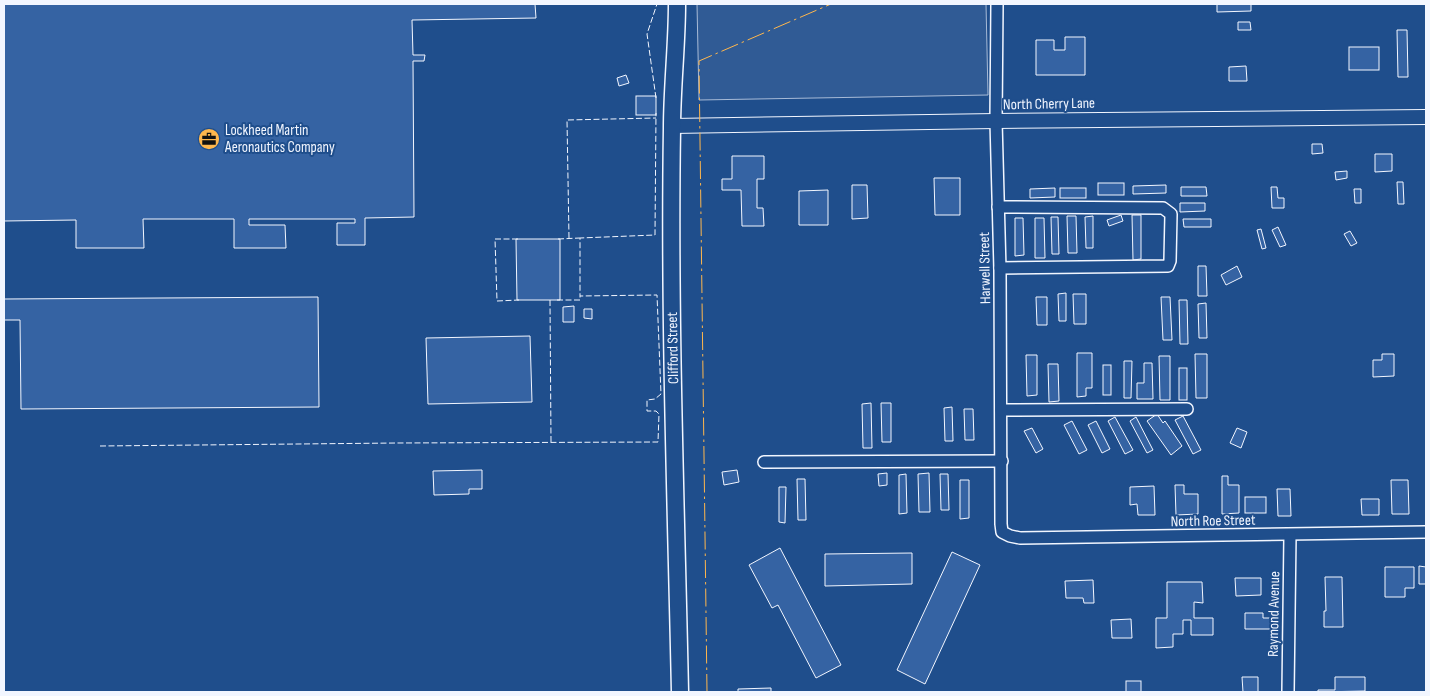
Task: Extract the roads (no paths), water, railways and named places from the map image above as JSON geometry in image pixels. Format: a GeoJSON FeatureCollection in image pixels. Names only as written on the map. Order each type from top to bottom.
{"type":"FeatureCollection","features":[{"type":"Feature","properties":{"kind":"main road","name":"Clifford Street"},"geometry":{"type":"LineString","coordinates":[[678,4],[672,126],[672,274],[680,692]]}},
{"type":"Feature","properties":{"kind":"street","name":"Harwell Street"},"geometry":{"type":"LineString","coordinates":[[997,4],[996,121],[1000,268],[1002,532]]}},
{"type":"Feature","properties":{"kind":"street","name":"North Cherry Lane"},"geometry":{"type":"LineString","coordinates":[[672,126],[1426,117]]}},
{"type":"Feature","properties":{"kind":"street"},"geometry":{"type":"LineString","coordinates":[[998,207],[1164,208],[1171,214],[1170,261],[1168,266],[1000,268]]}},
{"type":"Feature","properties":{"kind":"street"},"geometry":{"type":"LineString","coordinates":[[1001,410],[1186,409]]}},
{"type":"Feature","properties":{"kind":"street"},"geometry":{"type":"LineString","coordinates":[[764,462],[1002,462]]}},
{"type":"Feature","properties":{"kind":"street","name":"North Roe Street"},"geometry":{"type":"LineString","coordinates":[[1002,532],[1020,538],[1426,532]]}},
{"type":"Feature","properties":{"kind":"street","name":"Raymond Avenue"},"geometry":{"type":"LineString","coordinates":[[1288,692],[1290,535]]}},
{"type":"Feature","properties":{"kind":"place","name":"Lockheed Martin Aeronautics Company"},"geometry":{"type":"Point","coordinates":[209,139]}}]}
